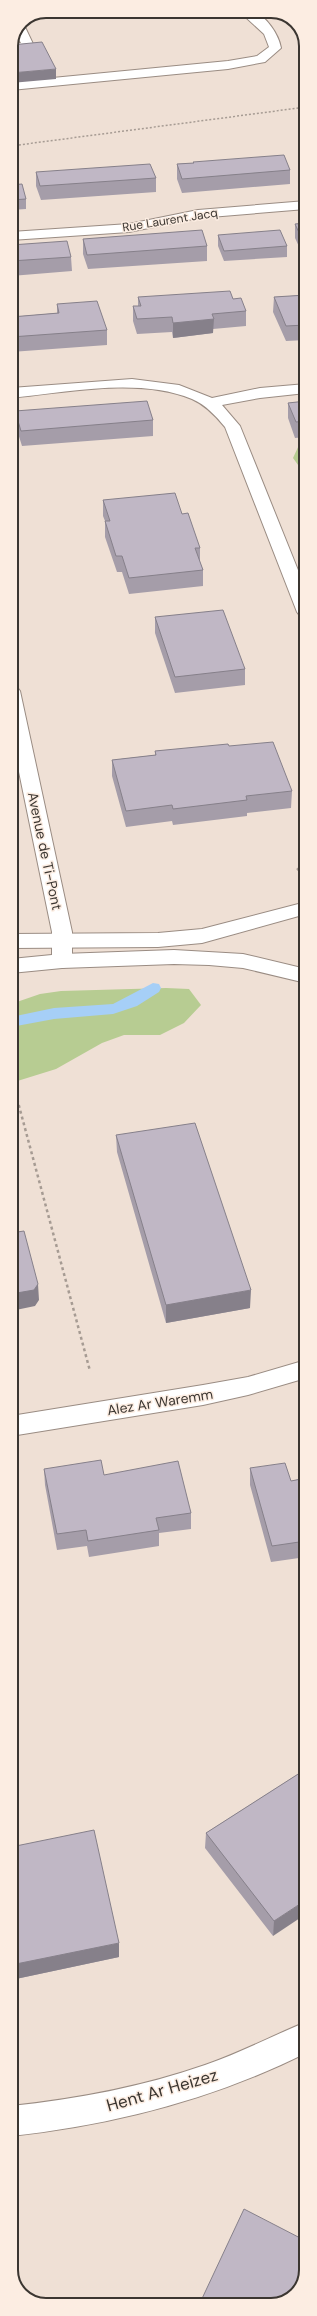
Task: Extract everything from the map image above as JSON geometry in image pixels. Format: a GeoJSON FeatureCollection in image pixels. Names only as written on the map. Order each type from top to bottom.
{"type":"FeatureCollection","features":[{"type":"Feature","properties":{"kind":"street"},"geometry":{"type":"LineString","coordinates":[[18,85],[228,65],[261,58],[275,48],[275,41],[271,33],[253,18]]}},
{"type":"Feature","properties":{"kind":"street"},"geometry":{"type":"LineString","coordinates":[[18,47],[28,46],[22,32]]}},
{"type":"Feature","properties":{"kind":"street","name":"Rue Laurent Jacq"},"geometry":{"type":"LineString","coordinates":[[18,236],[129,228],[198,214],[299,206]]}},
{"type":"Feature","properties":{"kind":"street"},"geometry":{"type":"LineString","coordinates":[[18,392],[135,383],[180,389],[210,403],[232,426],[299,594]]}},
{"type":"Feature","properties":{"kind":"street"},"geometry":{"type":"LineString","coordinates":[[210,403],[252,394],[299,389]]}},
{"type":"Feature","properties":{"kind":"street","name":"Avenue de Ti-Pont"},"geometry":{"type":"LineString","coordinates":[[18,723],[50,869],[62,951]]}},
{"type":"Feature","properties":{"kind":"street"},"geometry":{"type":"LineString","coordinates":[[18,964],[62,951],[202,936],[299,910]]}},
{"type":"Feature","properties":{"kind":"street"},"geometry":{"type":"LineString","coordinates":[[18,942],[62,951],[244,961],[299,974]]}},
{"type":"Feature","properties":{"kind":"street","name":"Alez Ar Waremm"},"geometry":{"type":"LineString","coordinates":[[18,1425],[248,1386],[299,1370]]}},
{"type":"Feature","properties":{"kind":"street","name":"Hent Ar Heizez"},"geometry":{"type":"LineString","coordinates":[[18,2120],[58,2116],[124,2104],[205,2080],[280,2050],[299,2040]]}},
{"type":"Feature","properties":{"kind":"path"},"geometry":{"type":"LineString","coordinates":[[18,145],[299,108]]}},
{"type":"Feature","properties":{"kind":"path"},"geometry":{"type":"LineString","coordinates":[[18,1102],[100,1411]]}},
{"type":"Feature","properties":{"kind":"green space"},"geometry":{"type":"Polygon","coordinates":[[[299,445],[299,466],[293,458],[299,445]]]}},
{"type":"Feature","properties":{"kind":"green space"},"geometry":{"type":"Polygon","coordinates":[[[166,988],[189,989],[201,1005],[184,1023],[160,1035],[124,1035],[102,1043],[56,1069],[18,1081],[18,1002],[40,994],[61,991],[166,988]]]}},
{"type":"Feature","properties":{"kind":"building"},"geometry":{"type":"Polygon","coordinates":[[[42,42],[56,69],[18,72],[18,44],[42,42]]]}},
{"type":"Feature","properties":{"kind":"building"},"geometry":{"type":"Polygon","coordinates":[[[284,155],[290,170],[182,179],[177,164],[194,163],[193,162],[284,155]]]}},
{"type":"Feature","properties":{"kind":"building"},"geometry":{"type":"Polygon","coordinates":[[[150,164],[156,178],[40,186],[36,172],[150,164]]]}},
{"type":"Feature","properties":{"kind":"building"},"geometry":{"type":"Polygon","coordinates":[[[18,184],[22,184],[26,199],[18,200],[18,184]]]}},
{"type":"Feature","properties":{"kind":"building"},"geometry":{"type":"Polygon","coordinates":[[[295,224],[299,224],[299,233],[295,224]]]}},
{"type":"Feature","properties":{"kind":"building"},"geometry":{"type":"Polygon","coordinates":[[[202,230],[207,246],[87,255],[83,239],[202,230]]]}},
{"type":"Feature","properties":{"kind":"building"},"geometry":{"type":"Polygon","coordinates":[[[280,230],[287,246],[224,251],[218,235],[280,230]]]}},
{"type":"Feature","properties":{"kind":"building"},"geometry":{"type":"Polygon","coordinates":[[[67,241],[71,257],[18,261],[18,244],[67,241]]]}},
{"type":"Feature","properties":{"kind":"building"},"geometry":{"type":"Polygon","coordinates":[[[230,291],[233,299],[241,298],[246,311],[212,314],[214,319],[173,323],[172,317],[137,319],[133,306],[141,306],[138,297],[230,291]]]}},
{"type":"Feature","properties":{"kind":"building"},"geometry":{"type":"Polygon","coordinates":[[[299,295],[299,325],[286,326],[274,297],[299,295]]]}},
{"type":"Feature","properties":{"kind":"building"},"geometry":{"type":"Polygon","coordinates":[[[97,301],[107,330],[18,336],[18,316],[59,313],[57,304],[97,301]]]}},
{"type":"Feature","properties":{"kind":"building"},"geometry":{"type":"Polygon","coordinates":[[[147,401],[153,420],[21,431],[18,421],[18,411],[147,401]]]}},
{"type":"Feature","properties":{"kind":"building"},"geometry":{"type":"Polygon","coordinates":[[[299,402],[299,422],[296,422],[288,403],[299,402]]]}},
{"type":"Feature","properties":{"kind":"building"},"geometry":{"type":"Polygon","coordinates":[[[175,493],[182,514],[188,513],[200,548],[195,548],[203,570],[129,578],[122,556],[116,556],[105,521],[110,521],[103,500],[175,493]]]}},
{"type":"Feature","properties":{"kind":"building"},"geometry":{"type":"Polygon","coordinates":[[[223,610],[245,669],[175,677],[155,617],[223,610]]]}},
{"type":"Feature","properties":{"kind":"building"},"geometry":{"type":"Polygon","coordinates":[[[273,742],[292,791],[246,796],[247,800],[173,809],[172,805],[126,811],[112,760],[156,755],[155,751],[228,744],[229,746],[273,742]]]}},
{"type":"Feature","properties":{"kind":"building"},"geometry":{"type":"Polygon","coordinates":[[[195,1123],[251,1290],[166,1305],[116,1135],[195,1123]]]}},
{"type":"Feature","properties":{"kind":"building"},"geometry":{"type":"Polygon","coordinates":[[[24,1231],[38,1284],[34,1290],[18,1293],[18,1232],[24,1231]]]}},
{"type":"Feature","properties":{"kind":"building"},"geometry":{"type":"Polygon","coordinates":[[[101,1460],[104,1475],[178,1461],[191,1513],[156,1518],[159,1530],[88,1541],[86,1530],[57,1534],[44,1469],[101,1460]]]}},
{"type":"Feature","properties":{"kind":"building"},"geometry":{"type":"Polygon","coordinates":[[[285,1463],[291,1481],[299,1479],[299,1542],[272,1546],[250,1468],[285,1463]]]}},
{"type":"Feature","properties":{"kind":"building"},"geometry":{"type":"Polygon","coordinates":[[[299,1773],[299,1905],[274,1921],[206,1833],[299,1773]]]}},
{"type":"Feature","properties":{"kind":"building"},"geometry":{"type":"Polygon","coordinates":[[[94,1830],[119,1943],[18,1964],[18,1846],[94,1830]]]}},
{"type":"Feature","properties":{"kind":"building"},"geometry":{"type":"Polygon","coordinates":[[[244,2209],[299,2237],[299,2270],[297,2281],[288,2292],[275,2298],[202,2298],[244,2209]]]}},
{"type":"Feature","properties":{"kind":"waterway"},"geometry":{"type":"LineString","coordinates":[[18,1020],[69,1012],[113,1009],[131,1002],[153,988]]}}]}
